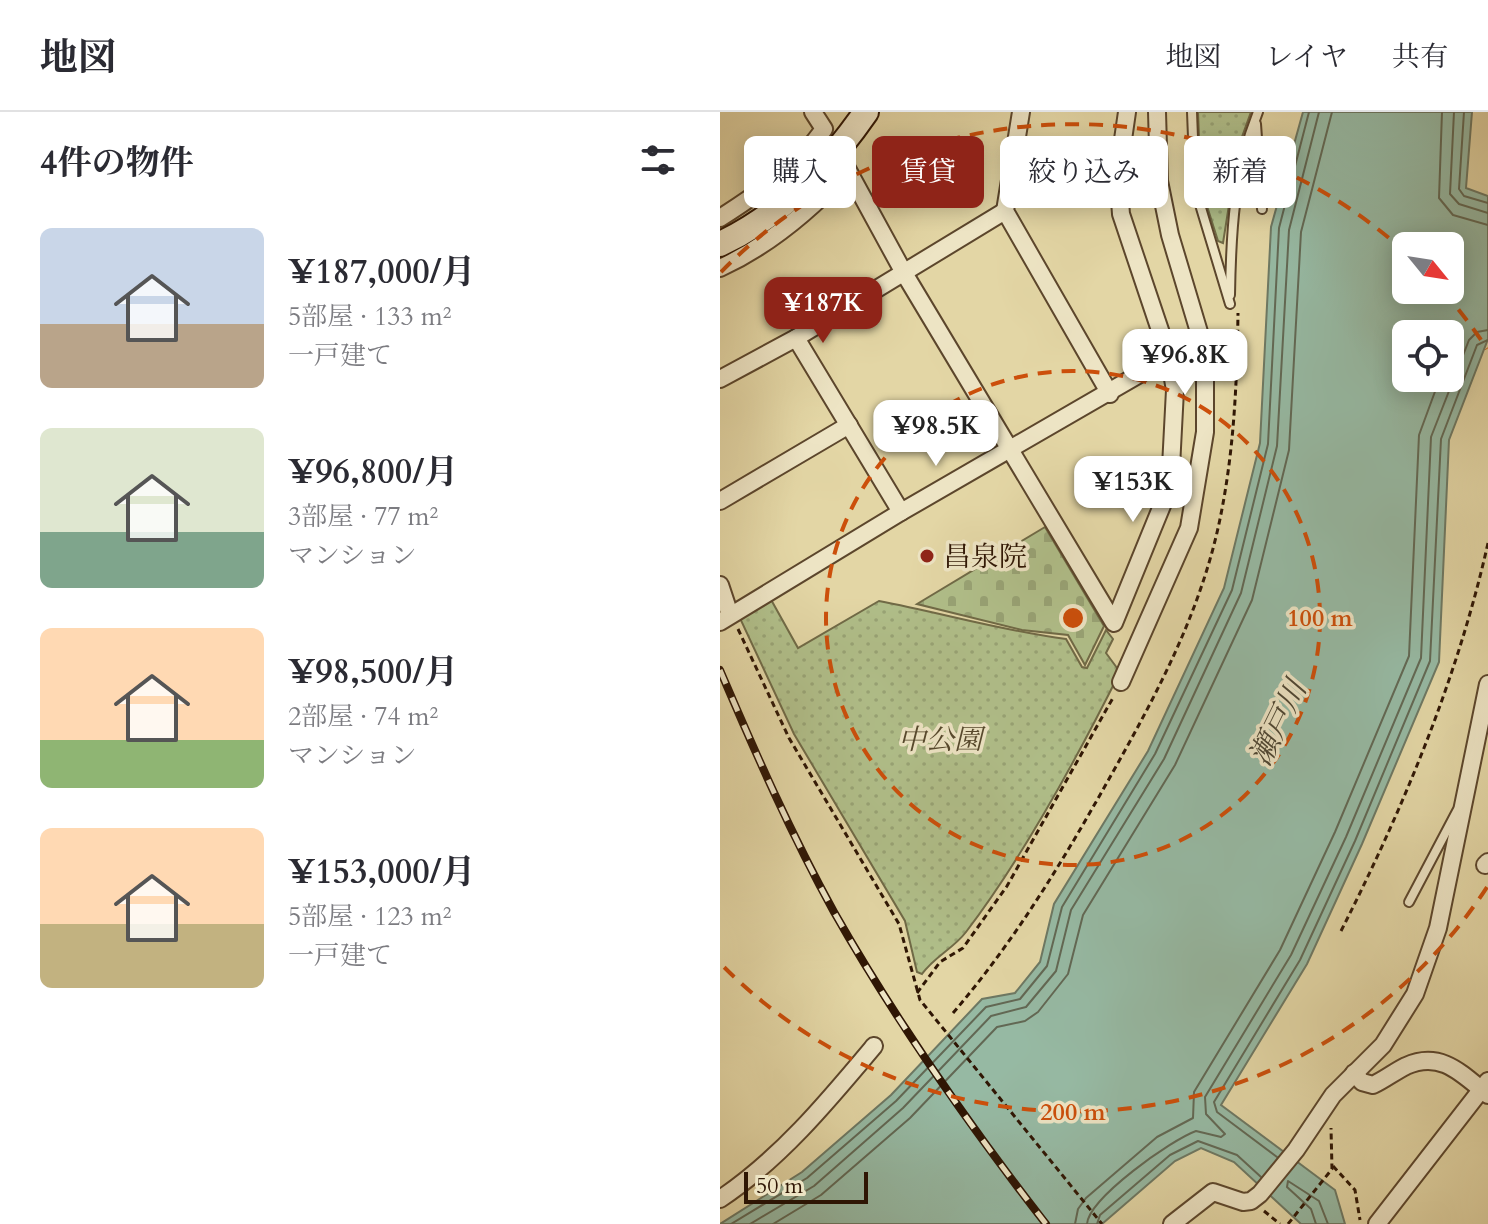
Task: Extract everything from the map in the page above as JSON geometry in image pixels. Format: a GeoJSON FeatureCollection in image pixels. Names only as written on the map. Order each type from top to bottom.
{"type":"FeatureCollection","features":[{"type":"Feature","properties":{"kind":"street"},"geometry":{"type":"LineString","coordinates":[[720,218],[766,187],[811,146],[824,129],[813,112]]}},
{"type":"Feature","properties":{"kind":"street"},"geometry":{"type":"LineString","coordinates":[[855,136],[866,112]]}},
{"type":"Feature","properties":{"kind":"street"},"geometry":{"type":"LineString","coordinates":[[1021,112],[1005,211],[1110,394]]}},
{"type":"Feature","properties":{"kind":"street"},"geometry":{"type":"LineString","coordinates":[[856,185],[904,273],[1114,623],[1170,486],[1175,390],[1169,357],[1121,214],[1118,174],[1127,112]]}},
{"type":"Feature","properties":{"kind":"street"},"geometry":{"type":"LineString","coordinates":[[1121,682],[1189,528],[1205,432],[1205,374],[1199,332],[1170,235],[1159,181],[1157,112]]}},
{"type":"Feature","properties":{"kind":"street"},"geometry":{"type":"LineString","coordinates":[[720,244],[778,208]]}},
{"type":"Feature","properties":{"kind":"street"},"geometry":{"type":"LineString","coordinates":[[720,268],[782,233],[812,208]]}},
{"type":"Feature","properties":{"kind":"street"},"geometry":{"type":"LineString","coordinates":[[720,379],[796,338],[1005,211]]}},
{"type":"Feature","properties":{"kind":"street"},"geometry":{"type":"LineString","coordinates":[[796,338],[901,512]]}},
{"type":"Feature","properties":{"kind":"street"},"geometry":{"type":"LineString","coordinates":[[720,585],[725,619],[901,512],[1110,394],[1169,357]]}},
{"type":"Feature","properties":{"kind":"street"},"geometry":{"type":"LineString","coordinates":[[720,501],[849,425]]}},
{"type":"Feature","properties":{"kind":"street"},"geometry":{"type":"LineString","coordinates":[[1172,1224],[1213,1192],[1243,1202],[1256,1198],[1296,1150],[1333,1095],[1383,1045],[1415,994],[1438,928],[1488,684]]}},
{"type":"Feature","properties":{"kind":"street"},"geometry":{"type":"LineString","coordinates":[[720,1199],[797,1132],[874,1046]]}},
{"type":"Feature","properties":{"kind":"street"},"geometry":{"type":"LineString","coordinates":[[1354,1073],[1362,1082],[1373,1085],[1410,1064],[1432,1059],[1443,1061],[1486,1089],[1377,1224]]}},
{"type":"Feature","properties":{"kind":"lane"},"geometry":{"type":"LineString","coordinates":[[1192,112],[1195,188],[1230,304],[1231,223],[1244,150],[1256,113]]}},
{"type":"Feature","properties":{"kind":"lane"},"geometry":{"type":"LineString","coordinates":[[1256,113],[1262,209]]}},
{"type":"Feature","properties":{"kind":"lane"},"geometry":{"type":"LineString","coordinates":[[1409,902],[1447,824],[1463,803]]}},
{"type":"Feature","properties":{"kind":"path"},"geometry":{"type":"LineString","coordinates":[[1341,931],[1386,839],[1426,739],[1464,631],[1488,543]]}},
{"type":"Feature","properties":{"kind":"path"},"geometry":{"type":"LineString","coordinates":[[725,619],[789,738],[892,911],[920,1000],[1102,1224]]}},
{"type":"Feature","properties":{"kind":"path"},"geometry":{"type":"LineString","coordinates":[[917,993],[940,962],[963,948],[1007,886],[1121,682]]}},
{"type":"Feature","properties":{"kind":"path"},"geometry":{"type":"LineString","coordinates":[[1333,1166],[1355,1190],[1360,1224]]}},
{"type":"Feature","properties":{"kind":"path"},"geometry":{"type":"LineString","coordinates":[[1288,1224],[1330,1172]]}},
{"type":"Feature","properties":{"kind":"path"},"geometry":{"type":"LineString","coordinates":[[1256,1198],[1280,1224]]}},
{"type":"Feature","properties":{"kind":"green space"},"geometry":{"type":"Polygon","coordinates":[[[1198,112],[1251,112],[1242,136],[1199,136],[1198,112]]]}},
{"type":"Feature","properties":{"kind":"green space"},"geometry":{"type":"Polygon","coordinates":[[[1208,208],[1229,208],[1223,243],[1218,241],[1208,208]]]}},
{"type":"Feature","properties":{"kind":"green space"},"geometry":{"type":"Polygon","coordinates":[[[1045,527],[1104,626],[1085,665],[1068,635],[1022,630],[917,604],[1045,527]]]}},
{"type":"Feature","properties":{"kind":"green space","name":"中公園"},"geometry":{"type":"Polygon","coordinates":[[[769,596],[798,648],[879,601],[1066,639],[1082,667],[1087,668],[1106,630],[1113,639],[1106,653],[1120,672],[1049,806],[988,903],[966,932],[922,974],[917,972],[905,921],[794,734],[738,614],[769,596]]]}},
{"type":"Feature","properties":{"kind":"water","name":"瀬戸川"},"geometry":{"type":"Polygon","coordinates":[[[1303,112],[1472,112],[1466,188],[1488,196],[1488,339],[1449,440],[1439,662],[1307,964],[1221,1105],[1335,1190],[1345,1224],[1301,1224],[1234,1162],[1201,1148],[1175,1161],[1102,1224],[720,1224],[802,1172],[891,1095],[982,999],[1015,993],[1040,962],[1054,904],[1148,751],[1224,588],[1260,443],[1271,227],[1276,208],[1296,208],[1296,137],[1303,112]]]}},
{"type":"Feature","properties":{"kind":"railway"},"geometry":{"type":"LineString","coordinates":[[720,670],[788,823],[858,953],[934,1072],[1046,1224]]}},
{"type":"Feature","properties":{"kind":"place","name":"昌泉院"},"geometry":{"type":"Point","coordinates":[927,556]}}]}
